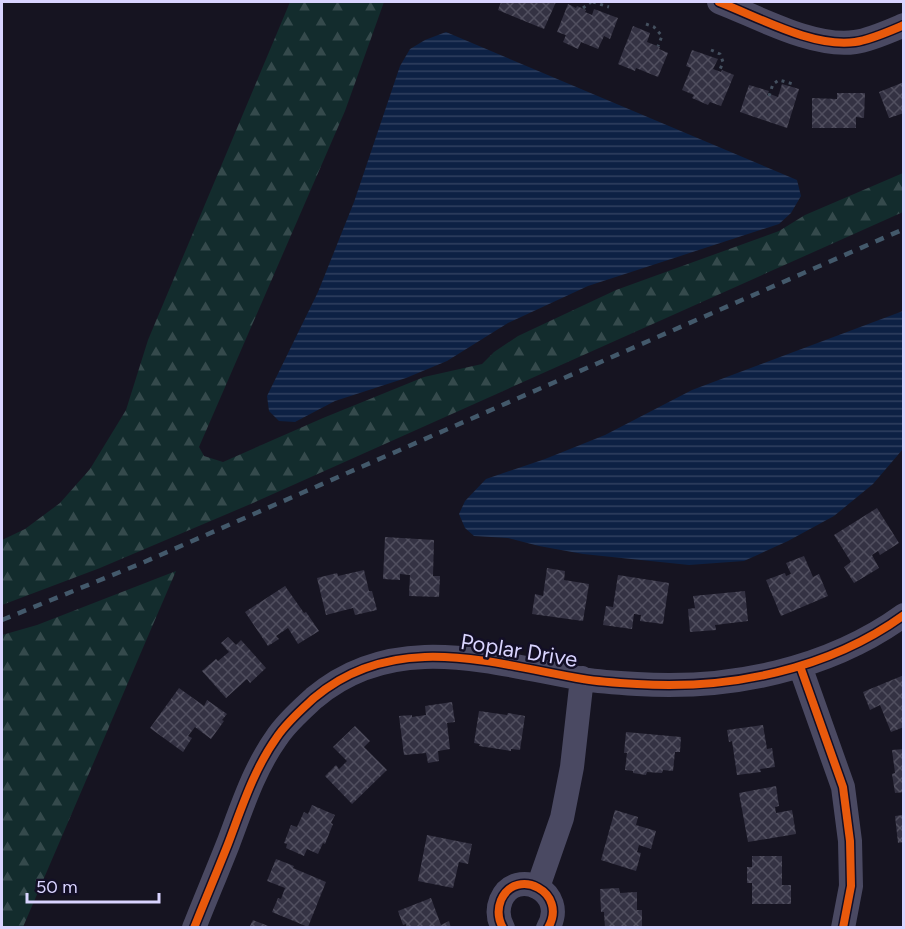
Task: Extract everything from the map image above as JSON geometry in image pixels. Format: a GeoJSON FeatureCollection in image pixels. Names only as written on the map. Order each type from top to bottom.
{"type":"FeatureCollection","features":[{"type":"Feature","properties":{"kind":"street"},"geometry":{"type":"LineString","coordinates":[[719,2],[802,36],[830,43],[856,42],[903,25]]}},
{"type":"Feature","properties":{"kind":"street","name":"Poplar Drive"},"geometry":{"type":"LineString","coordinates":[[194,927],[248,791],[260,764],[277,736],[296,714],[326,688],[354,671],[411,657],[434,656],[462,658],[582,678],[639,684],[675,686],[715,683],[754,677],[833,655],[864,640],[903,615]]}},
{"type":"Feature","properties":{"kind":"street"},"geometry":{"type":"LineString","coordinates":[[800,666],[843,787],[850,841],[851,886],[843,927]]}},
{"type":"Feature","properties":{"kind":"street"},"geometry":{"type":"LineString","coordinates":[[538,887],[562,818],[572,767],[582,678]]}},
{"type":"Feature","properties":{"kind":"street"},"geometry":{"type":"LineString","coordinates":[[503,927],[498,913],[503,895],[511,888],[529,884],[538,887],[550,899],[553,916],[548,927]]}},
{"type":"Feature","properties":{"kind":"path"},"geometry":{"type":"LineString","coordinates":[[583,8],[592,2],[609,8]]}},
{"type":"Feature","properties":{"kind":"path"},"geometry":{"type":"LineString","coordinates":[[646,24],[654,27],[662,36],[658,46]]}},
{"type":"Feature","properties":{"kind":"path"},"geometry":{"type":"LineString","coordinates":[[711,50],[720,54],[723,62],[719,72]]}},
{"type":"Feature","properties":{"kind":"path"},"geometry":{"type":"LineString","coordinates":[[769,96],[773,84],[779,80],[793,84]]}},
{"type":"Feature","properties":{"kind":"green space"},"geometry":{"type":"Polygon","coordinates":[[[290,2],[384,2],[345,111],[199,447],[204,456],[223,462],[424,377],[482,364],[494,352],[518,336],[616,290],[779,231],[805,215],[903,173],[903,212],[253,503],[100,568],[2,605],[2,540],[25,529],[60,503],[90,469],[126,410],[148,340],[290,2]]]}},
{"type":"Feature","properties":{"kind":"green space"},"geometry":{"type":"Polygon","coordinates":[[[176,571],[23,927],[2,927],[2,635],[37,625],[176,571]]]}},
{"type":"Feature","properties":{"kind":"water"},"geometry":{"type":"Polygon","coordinates":[[[446,32],[797,180],[801,196],[791,213],[779,224],[588,286],[508,323],[447,361],[406,378],[335,401],[295,422],[279,421],[269,411],[267,396],[318,292],[354,202],[400,66],[410,49],[446,32]]]}},
{"type":"Feature","properties":{"kind":"water"},"geometry":{"type":"Polygon","coordinates":[[[903,311],[903,449],[873,484],[834,516],[788,541],[744,561],[689,565],[583,554],[508,538],[474,536],[465,528],[459,514],[465,501],[486,479],[605,435],[692,390],[903,311]]]}},
{"type":"Feature","properties":{"kind":"building"},"geometry":{"type":"Polygon","coordinates":[[[501,2],[556,2],[544,29],[498,10],[501,2]]]}},
{"type":"Feature","properties":{"kind":"building"},"geometry":{"type":"Polygon","coordinates":[[[568,4],[586,10],[585,12],[592,15],[594,9],[618,18],[610,39],[604,36],[598,49],[581,42],[578,49],[563,42],[566,35],[557,32],[568,4]]]}},
{"type":"Feature","properties":{"kind":"building"},"geometry":{"type":"Polygon","coordinates":[[[633,26],[650,33],[647,42],[668,53],[658,77],[618,64],[633,26]]]}},
{"type":"Feature","properties":{"kind":"building"},"geometry":{"type":"Polygon","coordinates":[[[692,50],[718,59],[713,69],[734,75],[721,106],[710,102],[708,105],[692,98],[694,95],[682,90],[691,68],[686,66],[692,50]]]}},
{"type":"Feature","properties":{"kind":"building"},"geometry":{"type":"Polygon","coordinates":[[[904,82],[904,113],[889,118],[879,92],[904,82]]]}},
{"type":"Feature","properties":{"kind":"building"},"geometry":{"type":"Polygon","coordinates":[[[782,84],[799,89],[787,128],[740,112],[749,85],[769,91],[767,95],[778,97],[782,84]]]}},
{"type":"Feature","properties":{"kind":"building"},"geometry":{"type":"Polygon","coordinates":[[[837,93],[865,93],[864,118],[856,117],[856,128],[812,128],[812,98],[837,99],[837,93]]]}},
{"type":"Feature","properties":{"kind":"building"},"geometry":{"type":"Polygon","coordinates":[[[877,508],[899,543],[880,555],[878,551],[872,555],[879,568],[854,583],[844,567],[851,562],[834,535],[877,508]]]}},
{"type":"Feature","properties":{"kind":"building"},"geometry":{"type":"Polygon","coordinates":[[[385,537],[434,540],[433,576],[440,576],[439,597],[409,596],[410,575],[400,574],[400,580],[383,579],[385,537]]]}},
{"type":"Feature","properties":{"kind":"building"},"geometry":{"type":"Polygon","coordinates":[[[804,556],[813,577],[819,574],[828,596],[781,616],[766,580],[785,573],[786,576],[791,574],[786,563],[804,556]]]}},
{"type":"Feature","properties":{"kind":"building"},"geometry":{"type":"Polygon","coordinates":[[[547,568],[565,571],[564,580],[589,584],[583,621],[532,614],[535,594],[543,596],[547,568]]]}},
{"type":"Feature","properties":{"kind":"building"},"geometry":{"type":"Polygon","coordinates":[[[364,570],[377,610],[355,615],[353,608],[326,615],[317,578],[364,570]]]}},
{"type":"Feature","properties":{"kind":"building"},"geometry":{"type":"Polygon","coordinates":[[[618,575],[669,583],[663,624],[640,621],[641,615],[634,614],[632,629],[603,625],[606,606],[613,607],[618,575]]]}},
{"type":"Feature","properties":{"kind":"building"},"geometry":{"type":"Polygon","coordinates":[[[285,586],[319,631],[298,644],[288,628],[276,636],[279,639],[268,646],[245,612],[285,586]]]}},
{"type":"Feature","properties":{"kind":"building"},"geometry":{"type":"Polygon","coordinates":[[[745,591],[748,621],[715,625],[716,630],[690,632],[688,609],[695,608],[693,596],[745,591]]]}},
{"type":"Feature","properties":{"kind":"building"},"geometry":{"type":"Polygon","coordinates":[[[228,637],[236,645],[241,640],[266,668],[250,683],[247,679],[226,698],[202,671],[229,652],[221,643],[228,637]]]}},
{"type":"Feature","properties":{"kind":"building"},"geometry":{"type":"Polygon","coordinates":[[[904,675],[904,727],[891,732],[880,705],[870,710],[863,692],[904,675]]]}},
{"type":"Feature","properties":{"kind":"building"},"geometry":{"type":"Polygon","coordinates":[[[179,688],[204,706],[207,700],[227,714],[211,739],[195,727],[188,736],[192,738],[183,752],[150,728],[179,688]]]}},
{"type":"Feature","properties":{"kind":"building"},"geometry":{"type":"Polygon","coordinates":[[[452,702],[455,722],[447,723],[450,749],[438,751],[439,761],[428,763],[426,753],[404,755],[399,716],[426,715],[425,706],[452,702]]]}},
{"type":"Feature","properties":{"kind":"building"},"geometry":{"type":"Polygon","coordinates":[[[479,711],[525,716],[520,750],[511,749],[511,751],[479,746],[480,744],[474,743],[479,711]]]}},
{"type":"Feature","properties":{"kind":"building"},"geometry":{"type":"Polygon","coordinates":[[[763,725],[767,749],[772,748],[775,767],[760,769],[761,772],[737,775],[732,741],[729,742],[727,730],[763,725]]]}},
{"type":"Feature","properties":{"kind":"building"},"geometry":{"type":"Polygon","coordinates":[[[355,726],[370,741],[364,747],[387,770],[352,804],[325,776],[336,765],[339,769],[347,761],[333,747],[355,726]]]}},
{"type":"Feature","properties":{"kind":"building"},"geometry":{"type":"Polygon","coordinates":[[[626,732],[681,737],[680,752],[675,752],[673,771],[647,772],[646,775],[625,770],[626,732]]]}},
{"type":"Feature","properties":{"kind":"building"},"geometry":{"type":"Polygon","coordinates":[[[904,749],[904,792],[895,793],[892,750],[904,749]]]}},
{"type":"Feature","properties":{"kind":"building"},"geometry":{"type":"Polygon","coordinates":[[[776,786],[779,806],[775,807],[776,813],[792,810],[796,834],[748,842],[739,793],[776,786]]]}},
{"type":"Feature","properties":{"kind":"building"},"geometry":{"type":"Polygon","coordinates":[[[312,805],[335,815],[325,844],[323,843],[318,854],[307,849],[304,856],[286,848],[287,844],[284,843],[291,825],[297,827],[304,812],[308,814],[312,805]]]}},
{"type":"Feature","properties":{"kind":"building"},"geometry":{"type":"Polygon","coordinates":[[[615,810],[638,817],[636,825],[656,831],[651,849],[639,845],[637,852],[641,853],[636,871],[601,860],[615,810]]]}},
{"type":"Feature","properties":{"kind":"building"},"geometry":{"type":"Polygon","coordinates":[[[904,815],[904,842],[898,843],[895,816],[904,815]]]}},
{"type":"Feature","properties":{"kind":"building"},"geometry":{"type":"Polygon","coordinates":[[[427,835],[472,844],[468,864],[459,862],[453,888],[418,881],[427,835]]]}},
{"type":"Feature","properties":{"kind":"building"},"geometry":{"type":"Polygon","coordinates":[[[752,856],[782,856],[782,885],[791,885],[791,904],[752,904],[752,883],[747,883],[747,867],[752,867],[752,856]]]}},
{"type":"Feature","properties":{"kind":"building"},"geometry":{"type":"Polygon","coordinates":[[[276,859],[326,882],[308,927],[272,912],[285,888],[267,881],[276,859]]]}},
{"type":"Feature","properties":{"kind":"building"},"geometry":{"type":"Polygon","coordinates":[[[619,888],[620,893],[637,892],[637,910],[642,910],[642,928],[605,928],[604,912],[601,912],[600,889],[619,888]]]}},
{"type":"Feature","properties":{"kind":"building"},"geometry":{"type":"Polygon","coordinates":[[[431,898],[441,925],[449,921],[451,928],[407,928],[406,924],[403,925],[398,911],[431,898]]]}},
{"type":"Feature","properties":{"kind":"building"},"geometry":{"type":"Polygon","coordinates":[[[253,920],[271,927],[271,928],[249,928],[253,920]]]}},
{"type":"Feature","properties":{"kind":"railway"},"geometry":{"type":"LineString","coordinates":[[2,620],[142,563],[904,229]]}},
{"type":"Feature","properties":{"kind":"cycle path"},"geometry":{"type":"LineString","coordinates":[[719,2],[786,30],[839,43],[867,39],[904,25]]}},
{"type":"Feature","properties":{"kind":"cycle path"},"geometry":{"type":"LineString","coordinates":[[194,928],[249,789],[269,749],[299,712],[314,698],[345,677],[377,664],[410,658],[444,657],[479,660],[603,682],[672,685],[707,683],[742,679],[810,663],[843,650],[904,615]]}},
{"type":"Feature","properties":{"kind":"cycle path"},"geometry":{"type":"LineString","coordinates":[[800,666],[843,787],[850,841],[851,886],[843,928]]}},
{"type":"Feature","properties":{"kind":"cycle path"},"geometry":{"type":"LineString","coordinates":[[503,928],[499,914],[501,900],[508,890],[518,885],[528,884],[546,894],[552,904],[553,915],[548,928]]}}]}
